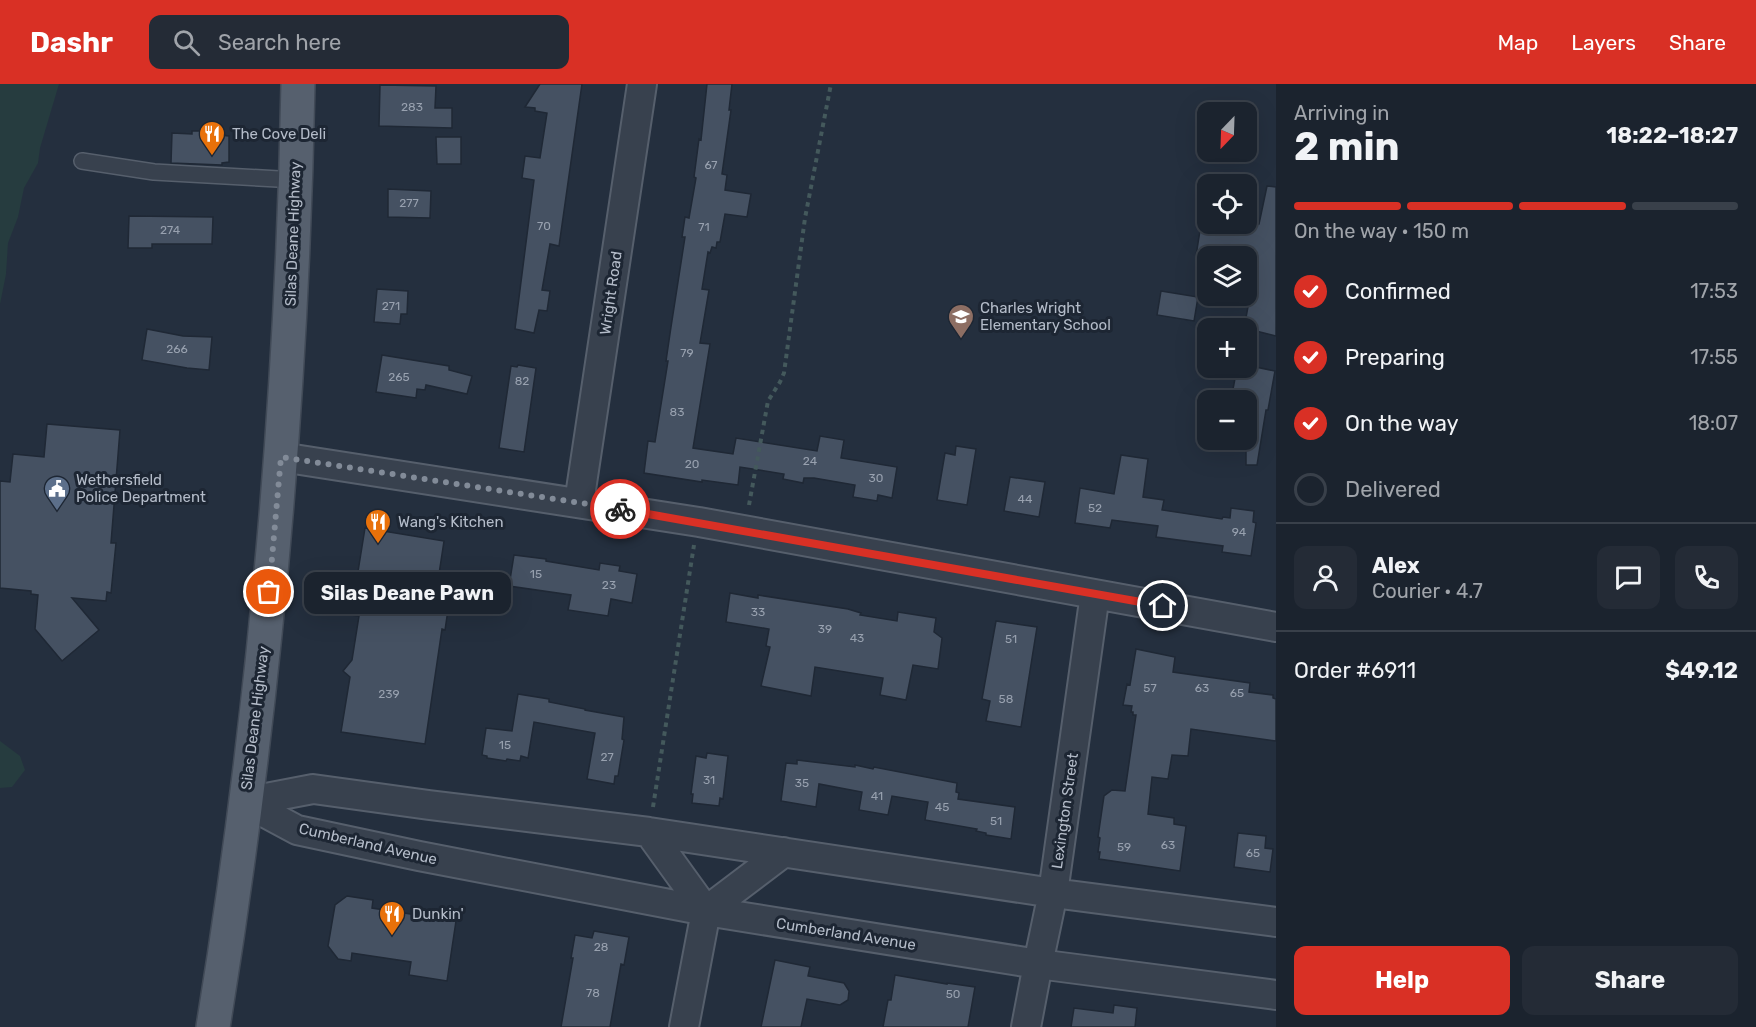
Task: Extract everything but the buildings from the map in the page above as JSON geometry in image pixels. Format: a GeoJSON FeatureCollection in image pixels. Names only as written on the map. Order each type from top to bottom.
{"type":"FeatureCollection","features":[{"type":"Feature","properties":{"kind":"main road","name":"Silas Deane Highway"},"geometry":{"type":"LineString","coordinates":[[213,1027],[245,802],[271,576],[293,262],[298,84]]}},
{"type":"Feature","properties":{"kind":"street","name":"Wright Road"},"geometry":{"type":"LineString","coordinates":[[579,503],[642,84]]}},
{"type":"Feature","properties":{"kind":"street"},"geometry":{"type":"LineString","coordinates":[[281,457],[744,531],[1276,627]]}},
{"type":"Feature","properties":{"kind":"street","name":"Lexington Street"},"geometry":{"type":"LineString","coordinates":[[1026,1027],[1053,893],[1095,594]]}},
{"type":"Feature","properties":{"kind":"street"},"geometry":{"type":"LineString","coordinates":[[245,802],[313,789],[429,805],[651,823],[784,852],[1053,893],[1276,922]]}},
{"type":"Feature","properties":{"kind":"street","name":"Cumberland Avenue"},"geometry":{"type":"LineString","coordinates":[[245,802],[297,830],[419,856],[706,911],[1038,964],[1276,995]]}},
{"type":"Feature","properties":{"kind":"street"},"geometry":{"type":"LineString","coordinates":[[651,823],[706,911]]}},
{"type":"Feature","properties":{"kind":"street"},"geometry":{"type":"LineString","coordinates":[[684,1027],[706,911],[784,852]]}},
{"type":"Feature","properties":{"kind":"lane"},"geometry":{"type":"LineString","coordinates":[[82,161],[154,172],[296,180]]}},
{"type":"Feature","properties":{"kind":"path"},"geometry":{"type":"LineString","coordinates":[[744,531],[767,407],[770,396],[780,382],[783,373],[805,218],[831,84]]}},
{"type":"Feature","properties":{"kind":"path"},"geometry":{"type":"LineString","coordinates":[[651,823],[695,540]]}},
{"type":"Feature","properties":{"kind":"green space"},"geometry":{"type":"Polygon","coordinates":[[[0,84],[59,84],[40,148],[38,163],[24,188],[18,217],[8,243],[6,274],[0,304],[0,84]]]}},
{"type":"Feature","properties":{"kind":"green space"},"geometry":{"type":"Polygon","coordinates":[[[0,741],[20,756],[25,770],[12,787],[0,788],[0,741]]]}},
{"type":"Feature","properties":{"kind":"way so far"},"geometry":{"type":"LineString","coordinates":[[269,592],[281,457],[620,509]]}},
{"type":"Feature","properties":{"kind":"place","name":"The Cove Deli"},"geometry":{"type":"Point","coordinates":[212,157]}},
{"type":"Feature","properties":{"kind":"place","name":"Charles Wright Elementary School"},"geometry":{"type":"Point","coordinates":[961,340]}},
{"type":"Feature","properties":{"kind":"place","name":"Wethersfield Police Department"},"geometry":{"type":"Point","coordinates":[57,512]}},
{"type":"Feature","properties":{"kind":"place","name":"Wang's Kitchen"},"geometry":{"type":"Point","coordinates":[378,545]}},
{"type":"Feature","properties":{"kind":"place","name":"Silas Deane Pawn"},"geometry":{"type":"Point","coordinates":[269,592]}},
{"type":"Feature","properties":{"kind":"place","name":"Dunkin'"},"geometry":{"type":"Point","coordinates":[392,937]}},
{"type":"Feature","properties":{"kind":"route"},"geometry":{"type":"LineString","coordinates":[[620,509],[1163,606]]}}]}
